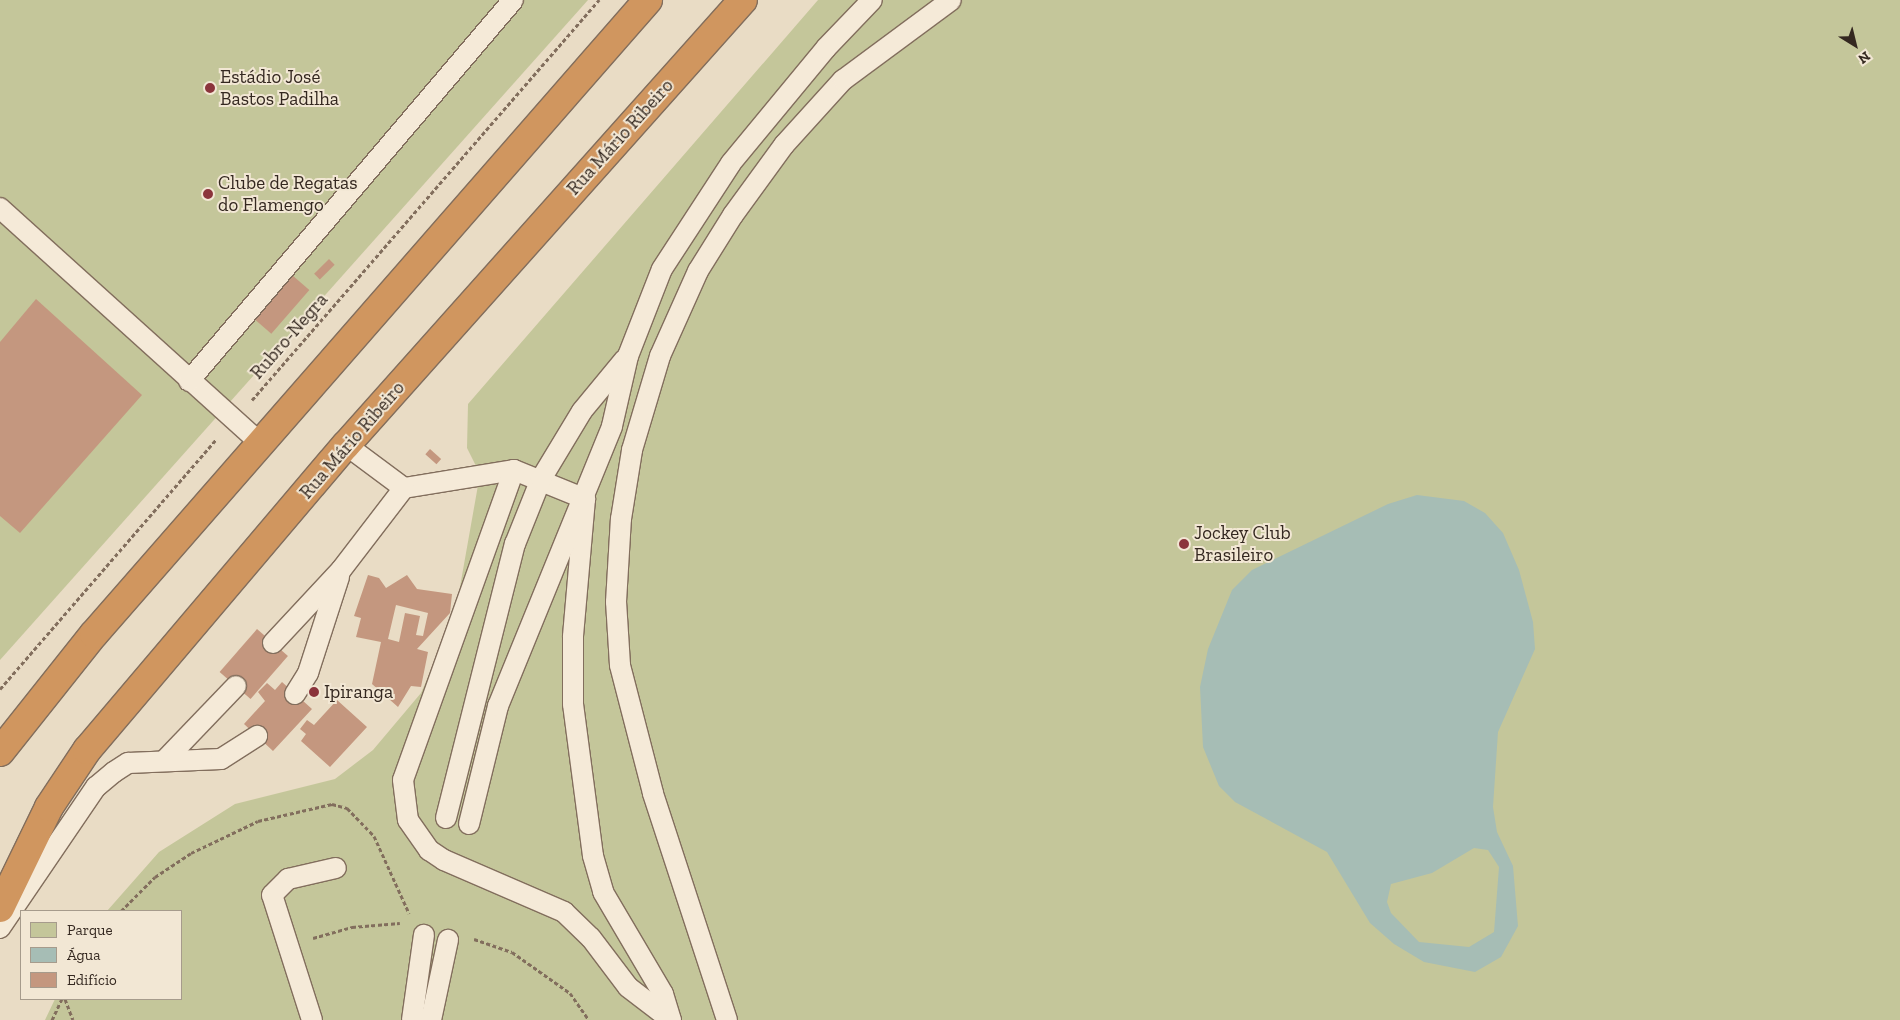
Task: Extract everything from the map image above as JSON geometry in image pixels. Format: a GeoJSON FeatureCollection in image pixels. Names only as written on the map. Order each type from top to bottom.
{"type":"FeatureCollection","features":[{"type":"Feature","properties":{"kind":"highway"},"geometry":{"type":"LineString","coordinates":[[0,752],[94,634],[259,442],[648,0]]}},
{"type":"Feature","properties":{"kind":"highway","name":"Rua Mário Ribeiro"},"geometry":{"type":"LineString","coordinates":[[0,908],[50,806],[87,750],[346,445],[743,0]]}},
{"type":"Feature","properties":{"kind":"lane"},"geometry":{"type":"LineString","coordinates":[[189,381],[513,0]]}},
{"type":"Feature","properties":{"kind":"lane"},"geometry":{"type":"LineString","coordinates":[[469,824],[498,706],[585,498],[612,426],[628,356],[662,269],[693,215],[819,56],[872,0]]}},
{"type":"Feature","properties":{"kind":"lane"},"geometry":{"type":"LineString","coordinates":[[727,1020],[653,793],[620,665],[616,602],[621,520],[632,450],[660,356],[698,271],[733,215],[784,145],[843,80],[952,0]]}},
{"type":"Feature","properties":{"kind":"lane"},"geometry":{"type":"LineString","coordinates":[[0,208],[233,421],[259,442]]}},
{"type":"Feature","properties":{"kind":"lane"},"geometry":{"type":"LineString","coordinates":[[446,818],[515,544],[541,479],[582,411],[628,356]]}},
{"type":"Feature","properties":{"kind":"lane"},"geometry":{"type":"LineString","coordinates":[[346,445],[404,488]]}},
{"type":"Feature","properties":{"kind":"lane"},"geometry":{"type":"LineString","coordinates":[[273,643],[341,570],[404,488],[514,470],[541,479],[585,498]]}},
{"type":"Feature","properties":{"kind":"lane"},"geometry":{"type":"LineString","coordinates":[[514,470],[403,780],[408,820],[429,850],[444,860],[564,912],[591,938],[628,987],[671,1020]]}},
{"type":"Feature","properties":{"kind":"lane"},"geometry":{"type":"LineString","coordinates":[[585,498],[573,637],[574,704],[593,856],[604,892],[663,994],[671,1020]]}},
{"type":"Feature","properties":{"kind":"lane"},"geometry":{"type":"LineString","coordinates":[[295,694],[308,673],[341,570]]}},
{"type":"Feature","properties":{"kind":"lane"},"geometry":{"type":"LineString","coordinates":[[166,759],[236,686]]}},
{"type":"Feature","properties":{"kind":"lane"},"geometry":{"type":"LineString","coordinates":[[0,928],[96,787],[128,763],[166,759],[221,759],[257,736]]}},
{"type":"Feature","properties":{"kind":"lane"},"geometry":{"type":"LineString","coordinates":[[312,1020],[272,895],[288,879],[336,868]]}},
{"type":"Feature","properties":{"kind":"lane"},"geometry":{"type":"LineString","coordinates":[[412,1020],[419,929]]}},
{"type":"Feature","properties":{"kind":"lane"},"geometry":{"type":"LineString","coordinates":[[431,1020],[448,940]]}},
{"type":"Feature","properties":{"kind":"path","name":"Rubro-Negra"},"geometry":{"type":"LineString","coordinates":[[0,689],[599,0]]}},
{"type":"Feature","properties":{"kind":"path"},"geometry":{"type":"LineString","coordinates":[[122,910],[155,877],[192,853],[258,822],[332,804],[347,808],[374,836],[419,929]]}},
{"type":"Feature","properties":{"kind":"path"},"geometry":{"type":"LineString","coordinates":[[287,946],[352,927],[404,923]]}},
{"type":"Feature","properties":{"kind":"path"},"geometry":{"type":"LineString","coordinates":[[470,938],[512,952],[570,993],[589,1020]]}},
{"type":"Feature","properties":{"kind":"path"},"geometry":{"type":"LineString","coordinates":[[52,1020],[63,1000]]}},
{"type":"Feature","properties":{"kind":"path"},"geometry":{"type":"LineString","coordinates":[[64,1000],[73,1020]]}},
{"type":"Feature","properties":{"kind":"green space","name":"Clube de Regatas do Flamengo"},"geometry":{"type":"Polygon","coordinates":[[[0,0],[588,0],[0,660],[0,0]]]}},
{"type":"Feature","properties":{"kind":"green space","name":"Jockey Club Brasileiro"},"geometry":{"type":"Polygon","coordinates":[[[818,0],[1900,0],[1900,1020],[45,1020],[55,1000],[182,1000],[182,910],[108,910],[159,852],[235,804],[335,779],[373,750],[421,693],[455,615],[480,474],[467,448],[468,404],[818,0]]]}},
{"type":"Feature","properties":{"kind":"water"},"geometry":{"type":"Polygon","coordinates":[[[1417,495],[1464,501],[1485,513],[1503,533],[1519,570],[1533,622],[1535,649],[1498,732],[1493,807],[1497,832],[1513,866],[1518,926],[1501,957],[1475,972],[1424,962],[1394,944],[1370,923],[1327,852],[1235,802],[1219,786],[1203,747],[1200,687],[1208,649],[1232,590],[1252,570],[1388,504],[1417,495]],[[1474,848],[1432,873],[1391,884],[1387,902],[1391,913],[1419,942],[1469,947],[1494,932],[1499,867],[1488,850],[1474,848]]]}},
{"type":"Feature","properties":{"kind":"building"},"geometry":{"type":"Polygon","coordinates":[[[329,259],[335,265],[320,280],[314,274],[329,259]]]}},
{"type":"Feature","properties":{"kind":"building"},"geometry":{"type":"Polygon","coordinates":[[[292,275],[309,290],[271,334],[254,319],[292,275]]]}},
{"type":"Feature","properties":{"kind":"building"},"geometry":{"type":"Polygon","coordinates":[[[36,299],[142,395],[20,533],[0,516],[0,342],[36,299]]]}},
{"type":"Feature","properties":{"kind":"building"},"geometry":{"type":"Polygon","coordinates":[[[430,449],[441,459],[436,464],[425,454],[430,449]]]}},
{"type":"Feature","properties":{"kind":"building"},"geometry":{"type":"Polygon","coordinates":[[[368,575],[379,578],[386,588],[407,575],[417,589],[452,594],[450,613],[417,649],[428,652],[421,687],[411,686],[398,707],[372,684],[381,642],[356,637],[361,618],[354,616],[368,575]],[[396,605],[388,639],[399,642],[405,613],[420,616],[416,635],[423,636],[428,613],[396,605]]]}},
{"type":"Feature","properties":{"kind":"building"},"geometry":{"type":"Polygon","coordinates":[[[257,629],[288,656],[251,699],[220,672],[257,629]]]}},
{"type":"Feature","properties":{"kind":"building"},"geometry":{"type":"Polygon","coordinates":[[[282,682],[312,709],[273,751],[244,724],[265,701],[258,692],[267,683],[275,690],[282,682]]]}},
{"type":"Feature","properties":{"kind":"building"},"geometry":{"type":"Polygon","coordinates":[[[337,700],[367,727],[330,767],[301,741],[306,734],[300,729],[307,720],[314,725],[337,700]]]}},
{"type":"Feature","properties":{"kind":"place","name":"Estádio José Bastos Padilha"},"geometry":{"type":"Point","coordinates":[210,88]}},
{"type":"Feature","properties":{"kind":"place","name":"Clube de Regatas do Flamengo"},"geometry":{"type":"Point","coordinates":[208,194]}},
{"type":"Feature","properties":{"kind":"place","name":"Jockey Club Brasileiro"},"geometry":{"type":"Point","coordinates":[1184,544]}},
{"type":"Feature","properties":{"kind":"place","name":"Ipiranga"},"geometry":{"type":"Point","coordinates":[314,692]}}]}
